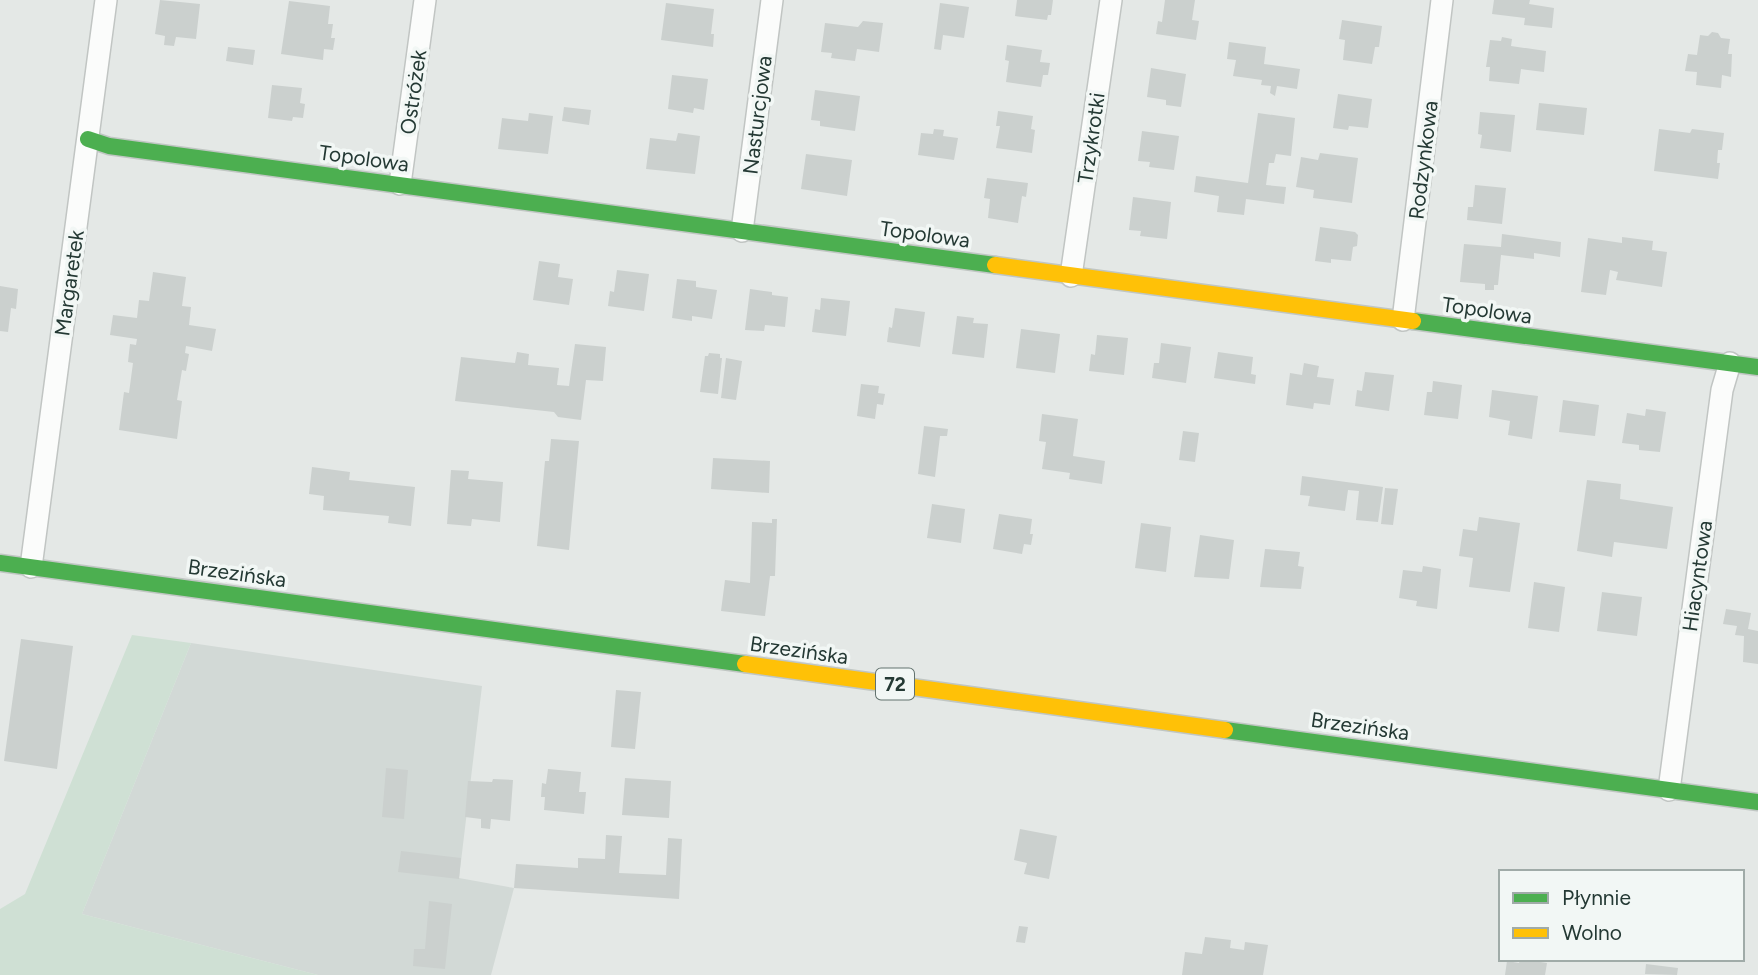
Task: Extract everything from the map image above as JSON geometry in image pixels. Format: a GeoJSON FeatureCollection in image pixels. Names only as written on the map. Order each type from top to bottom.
{"type":"FeatureCollection","features":[{"type":"Feature","properties":{"kind":"main road","name":"Topolowa"},"geometry":{"type":"LineString","coordinates":[[88,139],[109,146],[1758,367]]}},
{"type":"Feature","properties":{"kind":"main road","name":"Brzezińska"},"geometry":{"type":"LineString","coordinates":[[0,562],[1758,802]]}},
{"type":"Feature","properties":{"kind":"street","name":"Margaretek"},"geometry":{"type":"LineString","coordinates":[[32,567],[106,0]]}},
{"type":"Feature","properties":{"kind":"street","name":"Ostróżek"},"geometry":{"type":"LineString","coordinates":[[400,184],[425,0]]}},
{"type":"Feature","properties":{"kind":"street","name":"Nasturcjowa"},"geometry":{"type":"LineString","coordinates":[[742,230],[772,0]]}},
{"type":"Feature","properties":{"kind":"street","name":"Trzykrotki"},"geometry":{"type":"LineString","coordinates":[[1071,276],[1111,0]]}},
{"type":"Feature","properties":{"kind":"street","name":"Rodzynkowa"},"geometry":{"type":"LineString","coordinates":[[1403,320],[1442,0]]}},
{"type":"Feature","properties":{"kind":"street","name":"Hiacyntowa"},"geometry":{"type":"LineString","coordinates":[[1669,790],[1721,402],[1730,363]]}},
{"type":"Feature","properties":{"kind":"shaded area"},"geometry":{"type":"Polygon","coordinates":[[[191,643],[482,686],[459,878],[514,888],[491,975],[318,975],[82,914],[191,643]]]}},
{"type":"Feature","properties":{"kind":"green space"},"geometry":{"type":"Polygon","coordinates":[[[132,635],[191,643],[82,914],[318,975],[0,975],[0,909],[25,894],[132,635]]]}},
{"type":"Feature","properties":{"kind":"building"},"geometry":{"type":"Polygon","coordinates":[[[160,0],[200,4],[196,39],[176,37],[174,46],[164,45],[165,36],[155,34],[160,0]]]}},
{"type":"Feature","properties":{"kind":"building"},"geometry":{"type":"Polygon","coordinates":[[[1017,0],[1053,0],[1051,15],[1048,15],[1047,20],[1015,16],[1017,0]]]}},
{"type":"Feature","properties":{"kind":"building"},"geometry":{"type":"Polygon","coordinates":[[[1165,0],[1195,0],[1192,20],[1199,21],[1196,40],[1156,34],[1158,21],[1162,22],[1165,0]]]}},
{"type":"Feature","properties":{"kind":"building"},"geometry":{"type":"Polygon","coordinates":[[[1494,0],[1530,0],[1529,4],[1554,8],[1552,28],[1524,25],[1525,18],[1492,14],[1494,0]]]}},
{"type":"Feature","properties":{"kind":"building"},"geometry":{"type":"Polygon","coordinates":[[[289,1],[330,6],[328,24],[333,24],[331,38],[335,38],[333,50],[324,49],[323,60],[281,54],[289,1]]]}},
{"type":"Feature","properties":{"kind":"building"},"geometry":{"type":"Polygon","coordinates":[[[666,3],[714,9],[711,34],[714,34],[713,47],[661,40],[666,3]]]}},
{"type":"Feature","properties":{"kind":"building"},"geometry":{"type":"Polygon","coordinates":[[[940,3],[969,7],[964,38],[943,35],[941,50],[934,49],[940,3]]]}},
{"type":"Feature","properties":{"kind":"building"},"geometry":{"type":"Polygon","coordinates":[[[1342,20],[1382,26],[1379,47],[1375,47],[1372,64],[1343,60],[1345,40],[1339,39],[1342,20]]]}},
{"type":"Feature","properties":{"kind":"building"},"geometry":{"type":"Polygon","coordinates":[[[863,21],[883,23],[879,52],[857,49],[855,61],[831,58],[832,53],[821,52],[825,23],[858,27],[863,21]]]}},
{"type":"Feature","properties":{"kind":"building"},"geometry":{"type":"Polygon","coordinates":[[[1712,32],[1718,33],[1721,38],[1730,39],[1728,54],[1732,54],[1731,77],[1722,75],[1721,88],[1696,85],[1697,72],[1685,71],[1688,54],[1697,55],[1700,35],[1708,36],[1712,32]]]}},
{"type":"Feature","properties":{"kind":"building"},"geometry":{"type":"Polygon","coordinates":[[[1502,37],[1512,39],[1511,46],[1546,51],[1544,72],[1521,69],[1519,84],[1489,81],[1490,67],[1486,67],[1490,40],[1501,41],[1502,37]]]}},
{"type":"Feature","properties":{"kind":"building"},"geometry":{"type":"Polygon","coordinates":[[[1229,42],[1266,47],[1264,64],[1300,69],[1297,89],[1277,86],[1275,96],[1270,93],[1271,86],[1261,85],[1262,80],[1233,76],[1236,60],[1227,59],[1229,42]]]}},
{"type":"Feature","properties":{"kind":"building"},"geometry":{"type":"Polygon","coordinates":[[[1007,45],[1042,50],[1040,62],[1050,63],[1048,75],[1043,75],[1041,87],[1006,82],[1009,61],[1005,60],[1007,45]]]}},
{"type":"Feature","properties":{"kind":"building"},"geometry":{"type":"Polygon","coordinates":[[[228,47],[255,50],[253,65],[226,61],[228,47]]]}},
{"type":"Feature","properties":{"kind":"building"},"geometry":{"type":"Polygon","coordinates":[[[1151,68],[1186,74],[1181,107],[1166,105],[1166,100],[1147,97],[1151,68]]]}},
{"type":"Feature","properties":{"kind":"building"},"geometry":{"type":"Polygon","coordinates":[[[672,75],[708,79],[704,110],[694,108],[693,113],[668,109],[672,75]]]}},
{"type":"Feature","properties":{"kind":"building"},"geometry":{"type":"Polygon","coordinates":[[[272,85],[302,88],[300,103],[305,104],[303,118],[293,117],[292,121],[268,118],[272,85]]]}},
{"type":"Feature","properties":{"kind":"building"},"geometry":{"type":"Polygon","coordinates":[[[815,90],[860,96],[855,131],[820,126],[820,121],[811,120],[815,90]]]}},
{"type":"Feature","properties":{"kind":"building"},"geometry":{"type":"Polygon","coordinates":[[[1338,94],[1372,99],[1368,128],[1333,128],[1338,94]]]}},
{"type":"Feature","properties":{"kind":"building"},"geometry":{"type":"Polygon","coordinates":[[[1539,103],[1587,108],[1584,135],[1536,130],[1539,103]]]}},
{"type":"Feature","properties":{"kind":"building"},"geometry":{"type":"Polygon","coordinates":[[[564,107],[591,110],[589,125],[562,121],[564,107]]]}},
{"type":"Feature","properties":{"kind":"building"},"geometry":{"type":"Polygon","coordinates":[[[998,111],[1033,116],[1031,129],[1035,130],[1032,153],[996,148],[1000,126],[996,126],[998,111]]]}},
{"type":"Feature","properties":{"kind":"building"},"geometry":{"type":"Polygon","coordinates":[[[1480,112],[1515,115],[1511,152],[1480,148],[1480,112]]]}},
{"type":"Feature","properties":{"kind":"building"},"geometry":{"type":"Polygon","coordinates":[[[529,113],[553,116],[548,154],[498,149],[502,118],[528,121],[529,113]]]}},
{"type":"Feature","properties":{"kind":"building"},"geometry":{"type":"Polygon","coordinates":[[[1258,113],[1295,118],[1291,156],[1276,154],[1274,163],[1269,163],[1266,185],[1286,187],[1284,204],[1246,199],[1244,215],[1217,212],[1219,196],[1194,192],[1196,176],[1248,183],[1258,113]]]}},
{"type":"Feature","properties":{"kind":"building"},"geometry":{"type":"Polygon","coordinates":[[[934,129],[944,130],[943,136],[958,138],[954,160],[918,155],[921,133],[933,134],[934,129]]]}},
{"type":"Feature","properties":{"kind":"building"},"geometry":{"type":"Polygon","coordinates":[[[1659,129],[1724,133],[1722,150],[1718,150],[1718,179],[1654,171],[1659,129]]]}},
{"type":"Feature","properties":{"kind":"building"},"geometry":{"type":"Polygon","coordinates":[[[1142,131],[1179,136],[1174,170],[1149,167],[1150,162],[1138,161],[1142,131]]]}},
{"type":"Feature","properties":{"kind":"building"},"geometry":{"type":"Polygon","coordinates":[[[678,133],[700,136],[695,174],[646,169],[650,138],[676,141],[678,133]]]}},
{"type":"Feature","properties":{"kind":"building"},"geometry":{"type":"Polygon","coordinates":[[[1320,153],[1358,158],[1352,203],[1313,198],[1314,190],[1296,187],[1301,157],[1318,160],[1320,153]]]}},
{"type":"Feature","properties":{"kind":"building"},"geometry":{"type":"Polygon","coordinates":[[[806,154],[852,160],[847,196],[801,189],[806,154]]]}},
{"type":"Feature","properties":{"kind":"building"},"geometry":{"type":"Polygon","coordinates":[[[987,178],[1028,183],[1026,197],[1022,196],[1018,223],[988,218],[990,199],[984,198],[987,178]]]}},
{"type":"Feature","properties":{"kind":"building"},"geometry":{"type":"Polygon","coordinates":[[[1475,185],[1506,188],[1502,224],[1467,220],[1468,207],[1473,207],[1475,185]]]}},
{"type":"Feature","properties":{"kind":"building"},"geometry":{"type":"Polygon","coordinates":[[[1133,197],[1171,202],[1167,239],[1140,236],[1141,231],[1129,230],[1133,197]]]}},
{"type":"Feature","properties":{"kind":"building"},"geometry":{"type":"Polygon","coordinates":[[[1320,227],[1355,232],[1358,235],[1351,261],[1315,261],[1320,227]]]}},
{"type":"Feature","properties":{"kind":"building"},"geometry":{"type":"Polygon","coordinates":[[[1502,234],[1561,242],[1560,257],[1534,253],[1534,259],[1501,255],[1498,285],[1494,285],[1494,290],[1485,290],[1485,284],[1460,282],[1464,244],[1501,247],[1502,234]]]}},
{"type":"Feature","properties":{"kind":"building"},"geometry":{"type":"Polygon","coordinates":[[[1622,237],[1653,241],[1652,250],[1667,252],[1662,287],[1616,280],[1618,272],[1610,270],[1606,295],[1581,292],[1588,238],[1622,243],[1622,237]]]}},
{"type":"Feature","properties":{"kind":"building"},"geometry":{"type":"Polygon","coordinates":[[[539,261],[560,264],[558,277],[573,279],[569,305],[533,300],[539,261]]]}},
{"type":"Feature","properties":{"kind":"building"},"geometry":{"type":"Polygon","coordinates":[[[617,270],[649,274],[644,311],[608,306],[610,291],[614,292],[617,270]]]}},
{"type":"Feature","properties":{"kind":"building"},"geometry":{"type":"Polygon","coordinates":[[[153,272],[186,277],[182,306],[191,307],[189,325],[216,329],[212,351],[186,346],[185,353],[189,354],[186,371],[182,370],[177,400],[182,401],[177,439],[119,430],[124,392],[129,393],[133,363],[128,362],[130,344],[136,345],[137,339],[110,335],[113,315],[137,318],[139,300],[149,301],[153,272]]]}},
{"type":"Feature","properties":{"kind":"building"},"geometry":{"type":"Polygon","coordinates":[[[677,279],[696,281],[696,287],[717,290],[712,319],[692,316],[692,321],[672,318],[677,279]]]}},
{"type":"Feature","properties":{"kind":"building"},"geometry":{"type":"Polygon","coordinates":[[[0,286],[18,289],[16,309],[11,308],[8,332],[0,331],[0,286]]]}},
{"type":"Feature","properties":{"kind":"building"},"geometry":{"type":"Polygon","coordinates":[[[750,289],[788,297],[785,327],[765,325],[764,331],[745,330],[750,289]]]}},
{"type":"Feature","properties":{"kind":"building"},"geometry":{"type":"Polygon","coordinates":[[[821,298],[850,301],[846,336],[812,332],[815,309],[820,310],[821,298]]]}},
{"type":"Feature","properties":{"kind":"building"},"geometry":{"type":"Polygon","coordinates":[[[895,308],[925,312],[920,347],[887,342],[895,308]]]}},
{"type":"Feature","properties":{"kind":"building"},"geometry":{"type":"Polygon","coordinates":[[[957,316],[974,318],[973,323],[988,324],[984,358],[952,354],[957,316]]]}},
{"type":"Feature","properties":{"kind":"building"},"geometry":{"type":"Polygon","coordinates":[[[1021,329],[1060,334],[1055,373],[1016,368],[1021,329]]]}},
{"type":"Feature","properties":{"kind":"building"},"geometry":{"type":"Polygon","coordinates":[[[1097,335],[1128,338],[1124,375],[1089,371],[1091,354],[1095,355],[1097,335]]]}},
{"type":"Feature","properties":{"kind":"building"},"geometry":{"type":"Polygon","coordinates":[[[1161,343],[1191,347],[1186,383],[1152,378],[1154,363],[1159,363],[1161,343]]]}},
{"type":"Feature","properties":{"kind":"building"},"geometry":{"type":"Polygon","coordinates":[[[575,344],[606,347],[603,381],[586,380],[581,420],[558,417],[554,412],[455,401],[461,357],[515,363],[517,352],[529,354],[528,365],[559,368],[557,385],[569,386],[575,344]]]}},
{"type":"Feature","properties":{"kind":"building"},"geometry":{"type":"Polygon","coordinates":[[[1218,352],[1253,357],[1251,374],[1256,375],[1255,384],[1214,378],[1218,352]]]}},
{"type":"Feature","properties":{"kind":"building"},"geometry":{"type":"Polygon","coordinates":[[[709,353],[720,354],[722,358],[718,394],[700,392],[705,356],[709,353]]]}},
{"type":"Feature","properties":{"kind":"building"},"geometry":{"type":"Polygon","coordinates":[[[726,358],[742,361],[736,400],[721,398],[726,358]]]}},
{"type":"Feature","properties":{"kind":"building"},"geometry":{"type":"Polygon","coordinates":[[[1304,363],[1319,366],[1317,377],[1334,379],[1330,405],[1314,403],[1313,409],[1286,405],[1290,373],[1302,375],[1304,363]]]}},
{"type":"Feature","properties":{"kind":"building"},"geometry":{"type":"Polygon","coordinates":[[[1365,372],[1394,375],[1389,411],[1355,406],[1357,390],[1362,391],[1365,372]]]}},
{"type":"Feature","properties":{"kind":"building"},"geometry":{"type":"Polygon","coordinates":[[[1433,381],[1462,385],[1458,419],[1424,415],[1427,392],[1432,392],[1433,381]]]}},
{"type":"Feature","properties":{"kind":"building"},"geometry":{"type":"Polygon","coordinates":[[[861,384],[879,386],[878,393],[885,394],[883,405],[877,404],[875,419],[857,416],[861,384]]]}},
{"type":"Feature","properties":{"kind":"building"},"geometry":{"type":"Polygon","coordinates":[[[1492,390],[1538,396],[1532,439],[1508,435],[1510,421],[1489,417],[1492,390]]]}},
{"type":"Feature","properties":{"kind":"building"},"geometry":{"type":"Polygon","coordinates":[[[1563,400],[1599,405],[1595,436],[1559,432],[1563,400]]]}},
{"type":"Feature","properties":{"kind":"building"},"geometry":{"type":"Polygon","coordinates":[[[1646,409],[1666,412],[1660,452],[1639,450],[1639,445],[1622,443],[1627,413],[1645,416],[1646,409]]]}},
{"type":"Feature","properties":{"kind":"building"},"geometry":{"type":"Polygon","coordinates":[[[1042,414],[1078,419],[1073,456],[1105,461],[1102,484],[1069,479],[1070,473],[1042,469],[1046,442],[1039,441],[1042,414]]]}},
{"type":"Feature","properties":{"kind":"building"},"geometry":{"type":"Polygon","coordinates":[[[924,426],[948,429],[947,436],[940,436],[935,477],[918,474],[924,426]]]}},
{"type":"Feature","properties":{"kind":"building"},"geometry":{"type":"Polygon","coordinates":[[[1183,431],[1199,433],[1195,462],[1179,460],[1183,431]]]}},
{"type":"Feature","properties":{"kind":"building"},"geometry":{"type":"Polygon","coordinates":[[[551,439],[579,441],[569,550],[537,546],[545,461],[549,461],[551,439]]]}},
{"type":"Feature","properties":{"kind":"building"},"geometry":{"type":"Polygon","coordinates":[[[713,458],[770,461],[769,493],[711,489],[713,458]]]}},
{"type":"Feature","properties":{"kind":"building"},"geometry":{"type":"Polygon","coordinates":[[[312,467],[350,472],[349,480],[415,487],[411,526],[388,523],[389,516],[323,510],[324,496],[309,494],[312,467]]]}},
{"type":"Feature","properties":{"kind":"building"},"geometry":{"type":"Polygon","coordinates":[[[451,470],[469,471],[468,479],[503,482],[500,522],[472,519],[471,526],[447,524],[451,470]]]}},
{"type":"Feature","properties":{"kind":"building"},"geometry":{"type":"Polygon","coordinates":[[[1302,476],[1383,487],[1378,522],[1356,520],[1359,491],[1348,490],[1345,511],[1308,506],[1310,496],[1300,495],[1302,476]]]}},
{"type":"Feature","properties":{"kind":"building"},"geometry":{"type":"Polygon","coordinates":[[[1587,480],[1621,484],[1620,499],[1673,507],[1667,549],[1614,542],[1612,557],[1577,551],[1587,480]]]}},
{"type":"Feature","properties":{"kind":"building"},"geometry":{"type":"Polygon","coordinates":[[[1385,488],[1398,489],[1393,525],[1381,524],[1385,488]]]}},
{"type":"Feature","properties":{"kind":"building"},"geometry":{"type":"Polygon","coordinates":[[[932,504],[965,509],[961,543],[927,538],[932,504]]]}},
{"type":"Feature","properties":{"kind":"building"},"geometry":{"type":"Polygon","coordinates":[[[999,514],[1032,519],[1031,545],[1024,544],[1022,554],[993,549],[999,514]]]}},
{"type":"Feature","properties":{"kind":"building"},"geometry":{"type":"Polygon","coordinates":[[[1479,517],[1520,523],[1510,592],[1469,587],[1473,558],[1459,556],[1463,529],[1477,531],[1479,517]]]}},
{"type":"Feature","properties":{"kind":"building"},"geometry":{"type":"Polygon","coordinates":[[[772,519],[777,519],[775,576],[770,576],[765,616],[721,611],[725,580],[750,583],[752,522],[772,523],[772,519]]]}},
{"type":"Feature","properties":{"kind":"building"},"geometry":{"type":"Polygon","coordinates":[[[1141,523],[1171,527],[1166,572],[1135,568],[1141,523]]]}},
{"type":"Feature","properties":{"kind":"building"},"geometry":{"type":"Polygon","coordinates":[[[1200,535],[1234,540],[1229,579],[1194,577],[1200,535]]]}},
{"type":"Feature","properties":{"kind":"building"},"geometry":{"type":"Polygon","coordinates":[[[1265,549],[1300,552],[1298,566],[1304,567],[1301,589],[1260,587],[1265,549]]]}},
{"type":"Feature","properties":{"kind":"building"},"geometry":{"type":"Polygon","coordinates":[[[1423,566],[1441,569],[1437,609],[1416,606],[1417,601],[1399,598],[1403,570],[1422,572],[1423,566]]]}},
{"type":"Feature","properties":{"kind":"building"},"geometry":{"type":"Polygon","coordinates":[[[1534,582],[1565,587],[1559,632],[1528,628],[1534,582]]]}},
{"type":"Feature","properties":{"kind":"building"},"geometry":{"type":"Polygon","coordinates":[[[1602,592],[1642,597],[1637,636],[1597,631],[1602,592]]]}},
{"type":"Feature","properties":{"kind":"building"},"geometry":{"type":"Polygon","coordinates":[[[1726,609],[1751,613],[1748,629],[1758,631],[1758,664],[1743,662],[1744,636],[1735,635],[1737,626],[1723,624],[1726,609]]]}},
{"type":"Feature","properties":{"kind":"building"},"geometry":{"type":"Polygon","coordinates":[[[21,639],[73,646],[57,769],[4,761],[21,639]]]}},
{"type":"Feature","properties":{"kind":"building"},"geometry":{"type":"Polygon","coordinates":[[[616,690],[641,692],[635,749],[611,747],[616,690]]]}},
{"type":"Feature","properties":{"kind":"building"},"geometry":{"type":"Polygon","coordinates":[[[386,768],[408,770],[404,819],[382,817],[386,768]]]}},
{"type":"Feature","properties":{"kind":"building"},"geometry":{"type":"Polygon","coordinates":[[[548,769],[581,772],[579,792],[586,792],[584,814],[544,810],[542,783],[546,784],[548,769]]]}},
{"type":"Feature","properties":{"kind":"building"},"geometry":{"type":"Polygon","coordinates":[[[625,778],[671,781],[669,818],[622,815],[625,778]]]}},
{"type":"Feature","properties":{"kind":"building"},"geometry":{"type":"Polygon","coordinates":[[[493,779],[513,780],[510,821],[491,819],[490,829],[481,828],[481,819],[465,817],[468,781],[492,782],[493,779]]]}},
{"type":"Feature","properties":{"kind":"building"},"geometry":{"type":"Polygon","coordinates":[[[1020,829],[1057,836],[1049,879],[1024,874],[1027,863],[1014,860],[1020,829]]]}},
{"type":"Feature","properties":{"kind":"building"},"geometry":{"type":"Polygon","coordinates":[[[606,835],[622,836],[619,873],[666,875],[668,838],[682,839],[679,899],[514,888],[516,864],[578,868],[578,858],[605,859],[606,835]]]}},
{"type":"Feature","properties":{"kind":"building"},"geometry":{"type":"Polygon","coordinates":[[[401,851],[461,858],[459,879],[398,872],[401,851]]]}},
{"type":"Feature","properties":{"kind":"building"},"geometry":{"type":"Polygon","coordinates":[[[429,901],[452,904],[445,969],[413,966],[414,949],[425,949],[429,901]]]}},
{"type":"Feature","properties":{"kind":"building"},"geometry":{"type":"Polygon","coordinates":[[[1019,926],[1028,927],[1025,943],[1016,942],[1019,926]]]}},
{"type":"Feature","properties":{"kind":"building"},"geometry":{"type":"Polygon","coordinates":[[[1205,937],[1231,940],[1230,948],[1244,950],[1245,942],[1268,945],[1263,975],[1182,975],[1185,952],[1202,954],[1205,937]]]}},
{"type":"Feature","properties":{"kind":"building"},"geometry":{"type":"Polygon","coordinates":[[[1507,961],[1547,963],[1545,975],[1505,975],[1507,961]]]}},
{"type":"Feature","properties":{"kind":"building"},"geometry":{"type":"Polygon","coordinates":[[[1646,964],[1678,968],[1677,975],[1645,974],[1646,964]]]}},
{"type":"Feature","properties":{"kind":"traffic: fast"},"geometry":{"type":"LineString","coordinates":[[88,139],[109,146],[995,265]]}},
{"type":"Feature","properties":{"kind":"traffic: fast"},"geometry":{"type":"LineString","coordinates":[[1413,321],[1758,367]]}},
{"type":"Feature","properties":{"kind":"traffic: fast"},"geometry":{"type":"LineString","coordinates":[[0,563],[745,664]]}},
{"type":"Feature","properties":{"kind":"traffic: fast"},"geometry":{"type":"LineString","coordinates":[[1225,730],[1758,802]]}},
{"type":"Feature","properties":{"kind":"traffic: slow"},"geometry":{"type":"LineString","coordinates":[[995,265],[1413,321]]}},
{"type":"Feature","properties":{"kind":"traffic: slow"},"geometry":{"type":"LineString","coordinates":[[745,664],[1225,730]]}}]}
